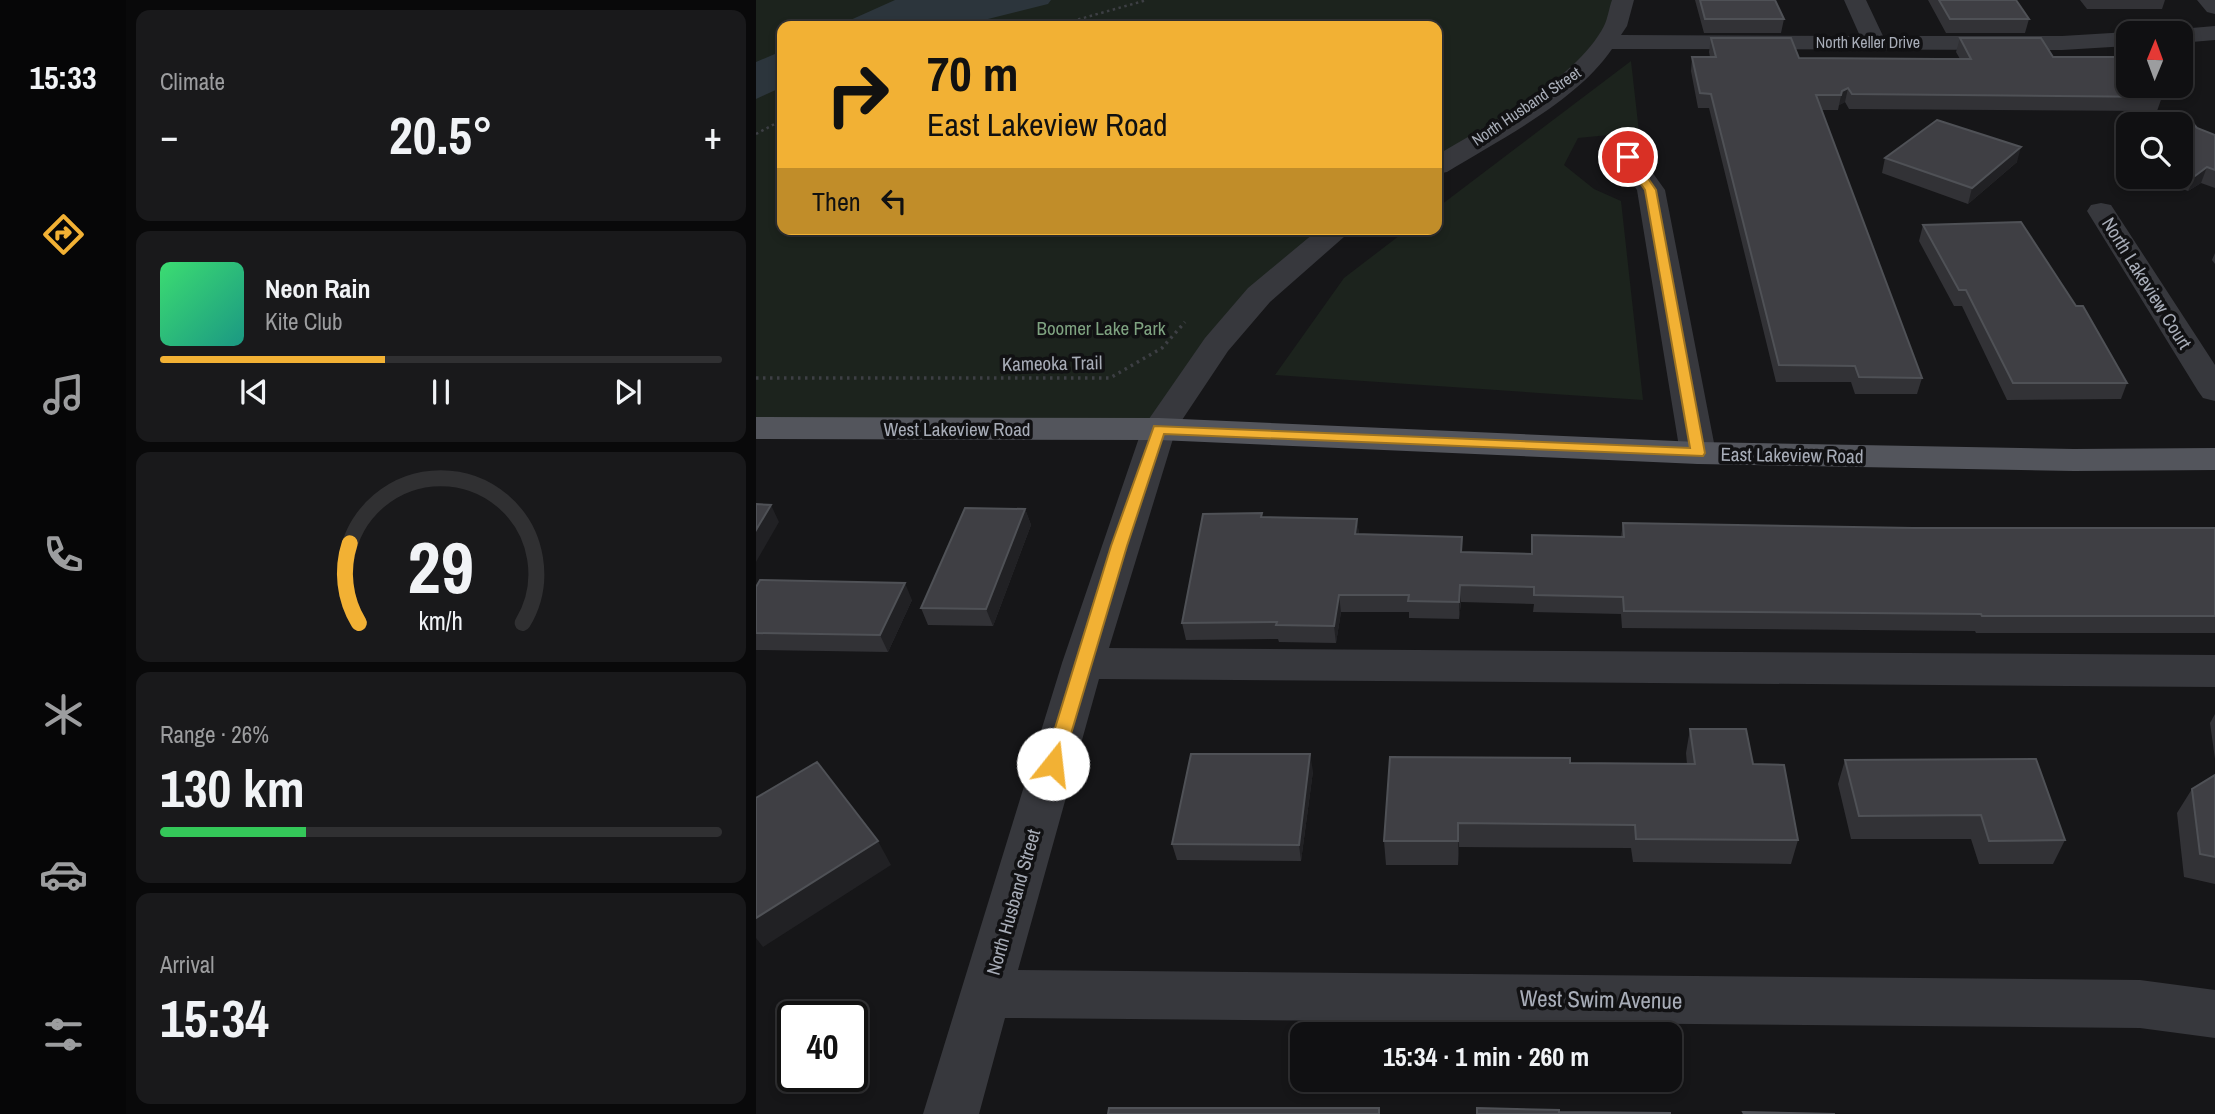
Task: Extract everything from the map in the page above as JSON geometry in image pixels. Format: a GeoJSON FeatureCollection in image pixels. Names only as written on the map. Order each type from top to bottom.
{"type":"FeatureCollection","features":[{"type":"Feature","properties":{"kind":"main road","name":"West Lakeview Road"},"geometry":{"type":"LineString","coordinates":[[756,428],[1159,429]]}},
{"type":"Feature","properties":{"kind":"main road","name":"East Lakeview Road"},"geometry":{"type":"LineString","coordinates":[[1159,429],[1698,453],[2074,460],[2215,459]]}},
{"type":"Feature","properties":{"kind":"street","name":"North Husband Street"},"geometry":{"type":"LineString","coordinates":[[1442,163],[1557,89],[1586,65],[1607,42],[1622,10],[1623,0]]}},
{"type":"Feature","properties":{"kind":"street"},"geometry":{"type":"LineString","coordinates":[[1855,0],[1875,42]]}},
{"type":"Feature","properties":{"kind":"street"},"geometry":{"type":"LineString","coordinates":[[2208,0],[2215,7]]}},
{"type":"Feature","properties":{"kind":"street"},"geometry":{"type":"LineString","coordinates":[[2193,35],[2215,33]]}},
{"type":"Feature","properties":{"kind":"street","name":"North Keller Drive"},"geometry":{"type":"LineString","coordinates":[[1607,42],[2062,43],[2116,40]]}},
{"type":"Feature","properties":{"kind":"street"},"geometry":{"type":"LineString","coordinates":[[1628,157],[1651,190],[1698,453]]}},
{"type":"Feature","properties":{"kind":"street","name":"North Lakeview Court"},"geometry":{"type":"LineString","coordinates":[[2101,211],[2215,391]]}},
{"type":"Feature","properties":{"kind":"street","name":"North Husband Street"},"geometry":{"type":"LineString","coordinates":[[951,1114],[1083,663],[1159,429],[1216,345],[1259,295],[1330,235]]}},
{"type":"Feature","properties":{"kind":"street"},"geometry":{"type":"LineString","coordinates":[[1083,663],[2215,671]]}},
{"type":"Feature","properties":{"kind":"street","name":"West Swim Avenue"},"geometry":{"type":"LineString","coordinates":[[986,994],[2140,1004],[2215,1014]]}},
{"type":"Feature","properties":{"kind":"path"},"geometry":{"type":"LineString","coordinates":[[1073,21],[1147,0]]}},
{"type":"Feature","properties":{"kind":"path"},"geometry":{"type":"LineString","coordinates":[[756,134],[777,123]]}},
{"type":"Feature","properties":{"kind":"path","name":"Kameoka Trail"},"geometry":{"type":"LineString","coordinates":[[756,378],[1110,378],[1162,348],[1187,320]]}},
{"type":"Feature","properties":{"kind":"green space","name":"Boomer Lake Park"},"geometry":{"type":"Polygon","coordinates":[[[756,0],[1621,0],[1620,10],[1557,89],[1442,162],[1442,21],[777,21],[777,235],[1331,235],[1156,426],[756,424],[756,0]]]}},
{"type":"Feature","properties":{"kind":"green space"},"geometry":{"type":"Polygon","coordinates":[[[1631,61],[1639,132],[1578,138],[1564,165],[1594,189],[1621,201],[1643,400],[1275,375],[1344,278],[1400,235],[1442,235],[1442,204],[1631,61]]]}},
{"type":"Feature","properties":{"kind":"shaded area"},"geometry":{"type":"Polygon","coordinates":[[[895,0],[1051,0],[1048,4],[980,21],[848,21],[895,0]]]}},
{"type":"Feature","properties":{"kind":"shaded area"},"geometry":{"type":"Polygon","coordinates":[[[777,53],[777,89],[756,99],[756,62],[777,53]]]}},
{"type":"Feature","properties":{"kind":"building"},"geometry":{"type":"Polygon","coordinates":[[[1700,0],[1775,0],[1784,19],[1705,19],[1700,0]]]}},
{"type":"Feature","properties":{"kind":"building"},"geometry":{"type":"Polygon","coordinates":[[[1939,0],[2016,0],[2029,19],[1950,19],[1939,0]]]}},
{"type":"Feature","properties":{"kind":"building"},"geometry":{"type":"Polygon","coordinates":[[[1711,38],[1791,38],[1799,58],[1971,59],[1960,38],[2041,38],[2053,57],[2116,57],[2116,97],[1852,94],[1848,88],[1842,91],[1841,95],[1816,95],[1922,378],[1859,377],[1855,366],[1779,365],[1711,94],[1700,93],[1692,57],[1716,57],[1711,38]]]}},
{"type":"Feature","properties":{"kind":"building"},"geometry":{"type":"Polygon","coordinates":[[[1937,120],[2021,147],[1972,188],[1885,158],[1937,120]]]}},
{"type":"Feature","properties":{"kind":"building"},"geometry":{"type":"Polygon","coordinates":[[[2193,123],[2197,128],[2215,135],[2215,170],[2207,167],[2195,176],[2193,123]]]}},
{"type":"Feature","properties":{"kind":"building"},"geometry":{"type":"Polygon","coordinates":[[[2021,222],[2076,306],[2083,306],[2127,383],[2013,383],[1966,290],[1959,290],[1923,225],[2021,222]]]}},
{"type":"Feature","properties":{"kind":"building"},"geometry":{"type":"Polygon","coordinates":[[[756,504],[771,505],[756,530],[756,504]]]}},
{"type":"Feature","properties":{"kind":"building"},"geometry":{"type":"Polygon","coordinates":[[[965,508],[1025,509],[986,609],[921,608],[965,508]]]}},
{"type":"Feature","properties":{"kind":"building"},"geometry":{"type":"Polygon","coordinates":[[[1262,513],[1261,517],[1357,519],[1355,534],[1462,537],[1461,552],[1532,554],[1532,535],[1624,537],[1623,523],[1913,528],[2215,528],[2215,616],[1624,611],[1623,597],[1534,595],[1534,587],[1460,585],[1459,602],[1408,601],[1409,595],[1339,595],[1334,626],[1276,625],[1277,622],[1182,623],[1203,514],[1262,513]]]}},
{"type":"Feature","properties":{"kind":"building"},"geometry":{"type":"Polygon","coordinates":[[[760,580],[905,583],[880,635],[756,633],[756,587],[760,580]]]}},
{"type":"Feature","properties":{"kind":"building"},"geometry":{"type":"Polygon","coordinates":[[[1690,729],[1746,729],[1753,764],[1784,765],[1798,840],[1636,839],[1635,825],[1458,823],[1458,841],[1384,841],[1390,757],[1570,758],[1570,763],[1695,764],[1690,729]]]}},
{"type":"Feature","properties":{"kind":"building"},"geometry":{"type":"Polygon","coordinates":[[[1191,754],[1310,754],[1299,845],[1172,844],[1191,754]]]}},
{"type":"Feature","properties":{"kind":"building"},"geometry":{"type":"Polygon","coordinates":[[[2036,759],[2065,840],[1989,841],[1981,815],[1859,816],[1845,760],[2036,759]]]}},
{"type":"Feature","properties":{"kind":"building"},"geometry":{"type":"Polygon","coordinates":[[[817,762],[878,841],[756,918],[756,798],[817,762]]]}},
{"type":"Feature","properties":{"kind":"building"},"geometry":{"type":"Polygon","coordinates":[[[2215,775],[2215,857],[2200,854],[2192,789],[2215,775]]]}},
{"type":"Feature","properties":{"kind":"building"},"geometry":{"type":"Polygon","coordinates":[[[1109,1108],[1379,1108],[1379,1114],[1108,1114],[1109,1108]]]}},
{"type":"Feature","properties":{"kind":"building"},"geometry":{"type":"Polygon","coordinates":[[[1477,1108],[1559,1112],[1670,1114],[1477,1114],[1477,1108]]]}},
{"type":"Feature","properties":{"kind":"building"},"geometry":{"type":"Polygon","coordinates":[[[1743,1112],[1835,1114],[1744,1114],[1743,1112]]]}},
{"type":"Feature","properties":{"kind":"route"},"geometry":{"type":"LineString","coordinates":[[1053,764],[1119,546],[1159,429],[1698,453],[1651,190],[1628,157]]}}]}
